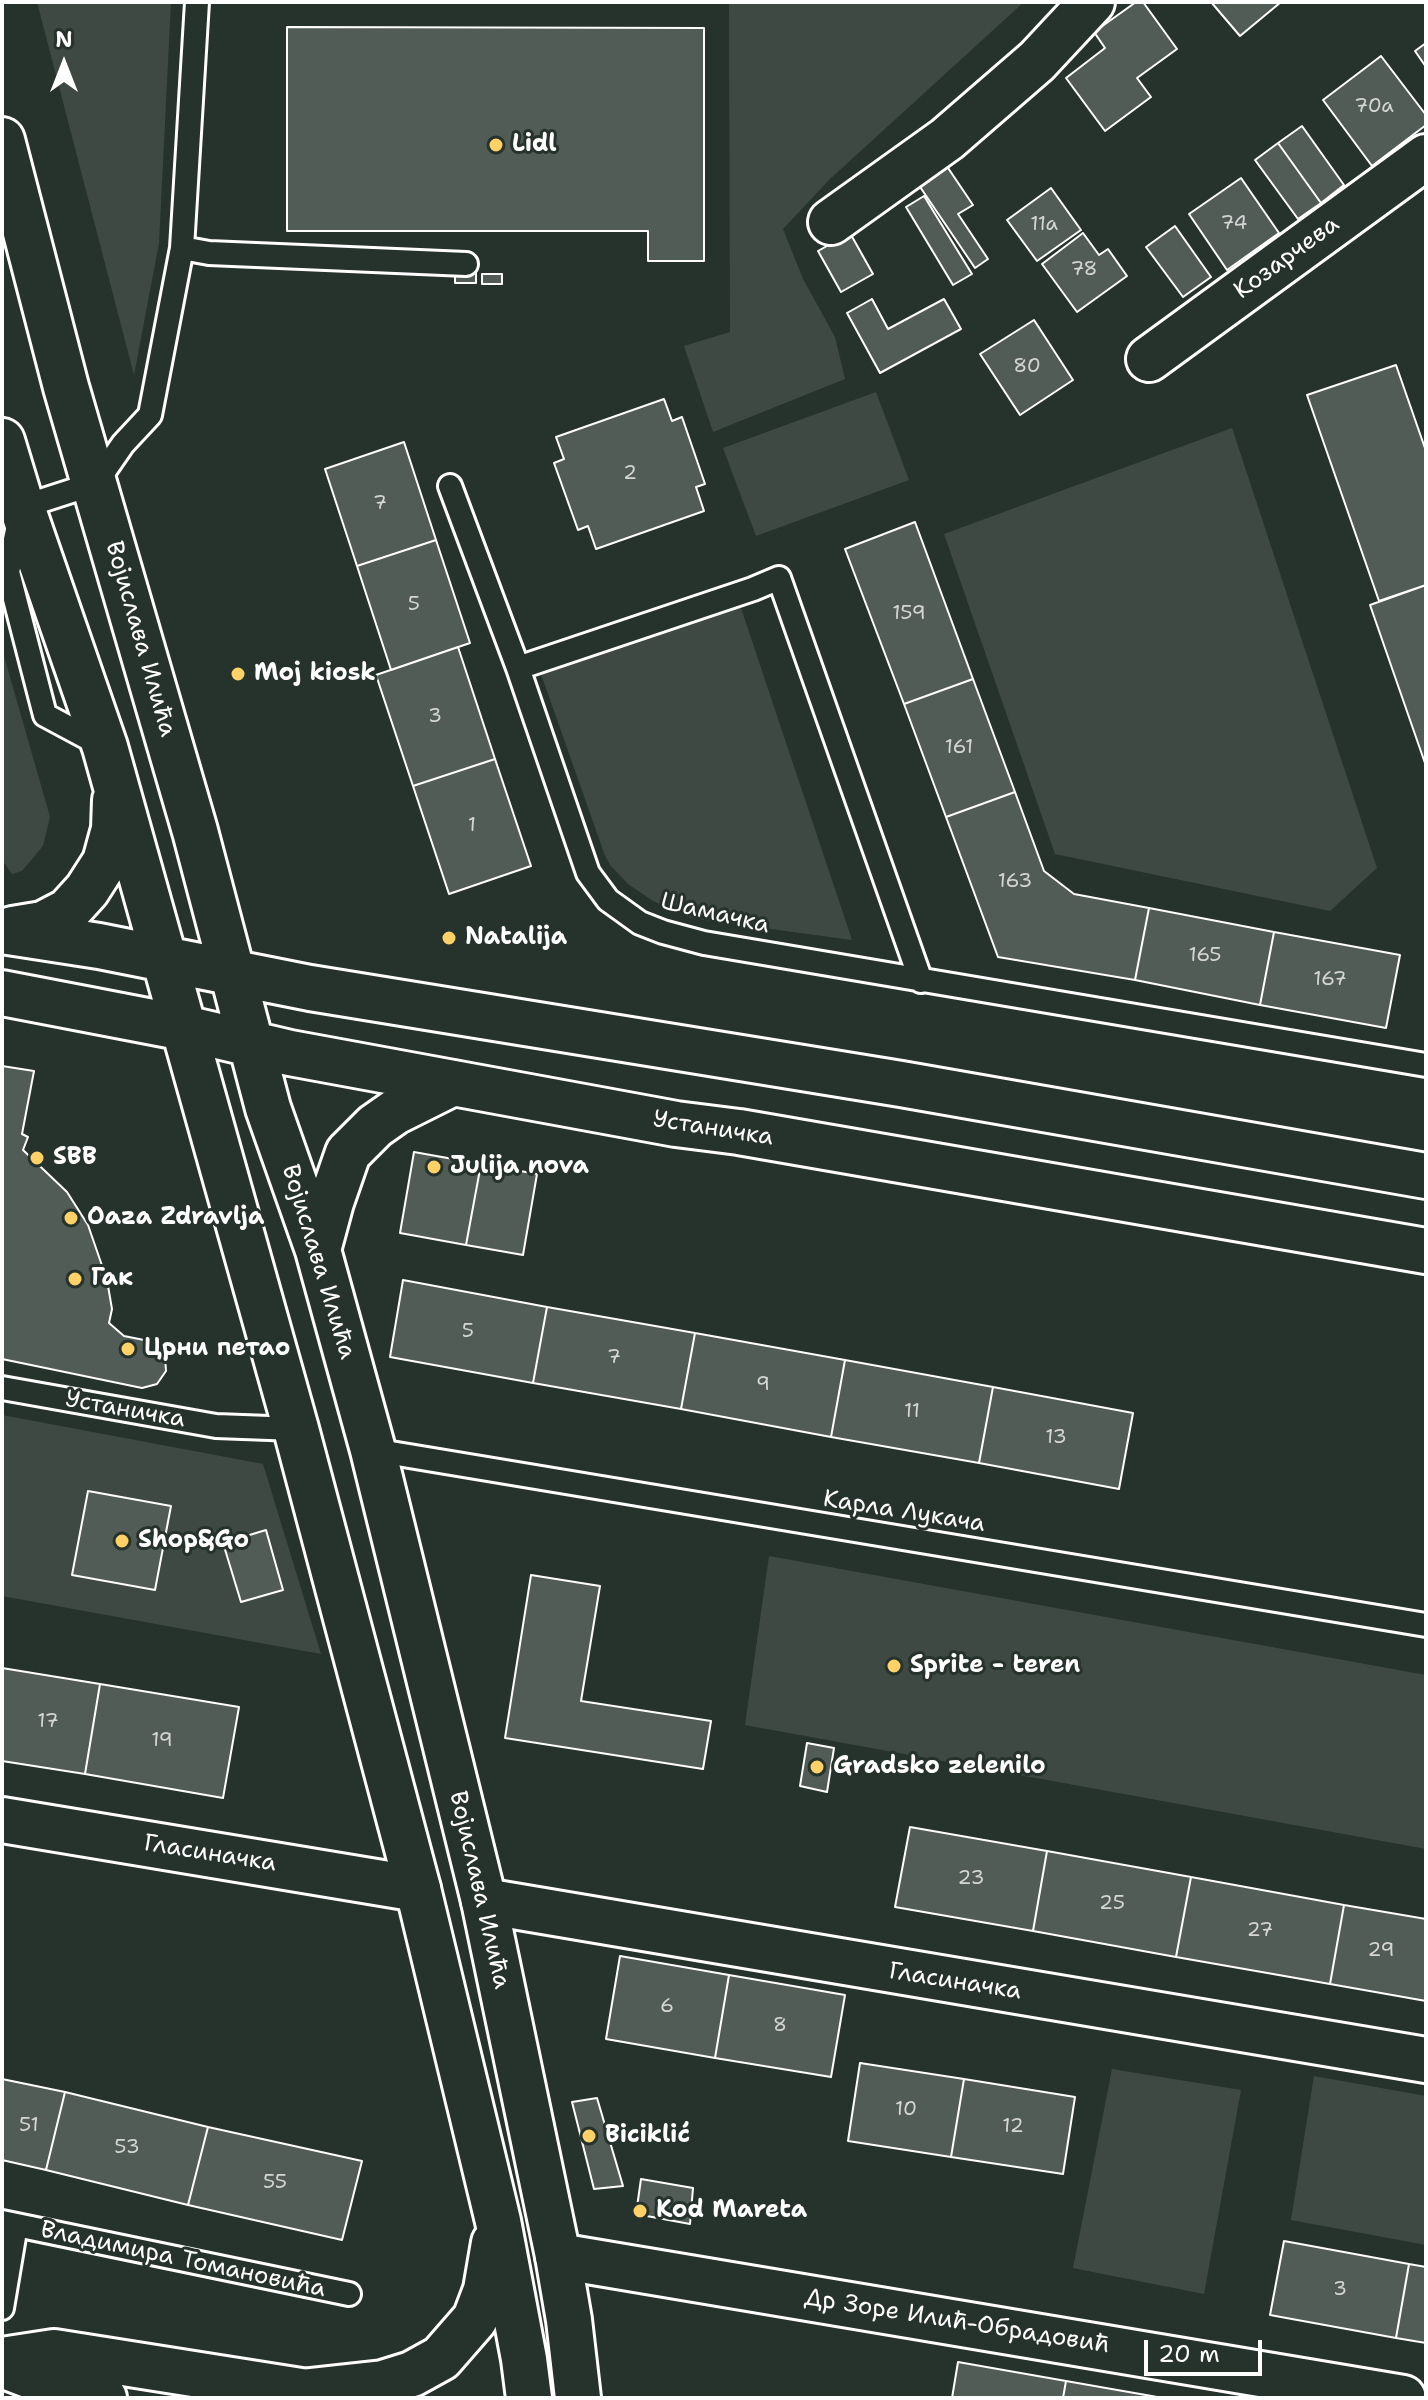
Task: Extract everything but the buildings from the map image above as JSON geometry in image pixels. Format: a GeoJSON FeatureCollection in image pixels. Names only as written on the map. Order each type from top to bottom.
{"type":"FeatureCollection","features":[{"type":"Feature","properties":{"kind":"main road"},"geometry":{"type":"LineString","coordinates":[[831,222],[947,139],[1037,61],[1092,2]]}},
{"type":"Feature","properties":{"kind":"main road","name":"Војислава Илића"},"geometry":{"type":"LineString","coordinates":[[2,140],[66,387],[96,483],[234,974],[268,1108],[318,1250],[373,1450],[484,1901],[558,2256],[578,2398]]}},
{"type":"Feature","properties":{"kind":"main road","name":"Козарчева"},"geometry":{"type":"LineString","coordinates":[[1149,359],[1426,157]]}},
{"type":"Feature","properties":{"kind":"main road"},"geometry":{"type":"LineString","coordinates":[[2,441],[110,766],[296,1429],[418,1889],[498,2221],[529,2398]]}},
{"type":"Feature","properties":{"kind":"main road"},"geometry":{"type":"LineString","coordinates":[[2,931],[43,924],[68,911],[87,890],[105,862],[114,829],[110,766]]}},
{"type":"Feature","properties":{"kind":"main road"},"geometry":{"type":"LineString","coordinates":[[2,931],[99,946],[234,974],[901,1084],[1426,1176]]}},
{"type":"Feature","properties":{"kind":"main road","name":"Устаничка"},"geometry":{"type":"LineString","coordinates":[[2,993],[184,1028],[290,1053],[676,1124],[739,1132],[1426,1251]]}},
{"type":"Feature","properties":{"kind":"main road"},"geometry":{"type":"LineString","coordinates":[[318,1250],[348,1153],[385,1119],[453,1083]]}},
{"type":"Feature","properties":{"kind":"main road","name":"Гласиначка"},"geometry":{"type":"LineString","coordinates":[[2,1820],[418,1889]]}},
{"type":"Feature","properties":{"kind":"main road","name":"Гласиначка"},"geometry":{"type":"LineString","coordinates":[[484,1901],[1426,2060]]}},
{"type":"Feature","properties":{"kind":"main road"},"geometry":{"type":"LineString","coordinates":[[2,2362],[54,2352],[327,2395],[383,2383],[412,2374],[441,2358],[475,2319],[486,2290],[498,2221]]}},
{"type":"Feature","properties":{"kind":"main road","name":"Др Зоре Илић-Обрадовић"},"geometry":{"type":"LineString","coordinates":[[558,2256],[1403,2398]]}},
{"type":"Feature","properties":{"kind":"main road"},"geometry":{"type":"LineString","coordinates":[[2,2362],[75,2393],[104,2398]]}},
{"type":"Feature","properties":{"kind":"lane"},"geometry":{"type":"LineString","coordinates":[[22,507],[96,483],[123,444],[150,415],[182,248],[197,2]]}},
{"type":"Feature","properties":{"kind":"lane"},"geometry":{"type":"LineString","coordinates":[[182,248],[209,253],[466,264]]}},
{"type":"Feature","properties":{"kind":"lane","name":"Шамачка"},"geometry":{"type":"LineString","coordinates":[[450,486],[518,668],[588,873],[608,900],[640,923],[704,943],[921,981]]}},
{"type":"Feature","properties":{"kind":"lane"},"geometry":{"type":"LineString","coordinates":[[518,668],[779,578],[921,981],[1426,1065]]}},
{"type":"Feature","properties":{"kind":"lane","name":"Устаничка"},"geometry":{"type":"LineString","coordinates":[[2,1388],[216,1426],[296,1429]]}},
{"type":"Feature","properties":{"kind":"lane","name":"Карла Лукача"},"geometry":{"type":"LineString","coordinates":[[373,1450],[1426,1625]]}},
{"type":"Feature","properties":{"kind":"lane","name":"Владимира Томановића"},"geometry":{"type":"LineString","coordinates":[[2,2308],[9,2223],[349,2294]]}},
{"type":"Feature","properties":{"kind":"shaded area"},"geometry":{"type":"Polygon","coordinates":[[[37,2],[171,2],[159,243],[134,375],[37,2]]]}},
{"type":"Feature","properties":{"kind":"shaded area"},"geometry":{"type":"Polygon","coordinates":[[[729,2],[1024,2],[830,179],[783,229],[803,279],[835,337],[845,379],[713,432],[684,346],[730,332],[729,2]]]}},
{"type":"Feature","properties":{"kind":"shaded area"},"geometry":{"type":"Polygon","coordinates":[[[876,392],[909,480],[756,536],[723,448],[876,392]]]}},
{"type":"Feature","properties":{"kind":"shaded area"},"geometry":{"type":"Polygon","coordinates":[[[1232,428],[1377,868],[1330,911],[1055,854],[944,534],[1232,428]]]}},
{"type":"Feature","properties":{"kind":"shaded area"},"geometry":{"type":"Polygon","coordinates":[[[740,605],[852,940],[690,918],[653,901],[628,884],[610,865],[604,853],[541,674],[740,605]]]}},
{"type":"Feature","properties":{"kind":"shaded area"},"geometry":{"type":"Polygon","coordinates":[[[2,649],[50,817],[43,846],[22,871],[12,874],[2,860],[2,649]]]}},
{"type":"Feature","properties":{"kind":"shaded area"},"geometry":{"type":"Polygon","coordinates":[[[2,1415],[263,1464],[321,1654],[2,1596],[2,1415]]]}},
{"type":"Feature","properties":{"kind":"shaded area"},"geometry":{"type":"Polygon","coordinates":[[[769,1556],[1426,1675],[1426,1849],[745,1725],[769,1556]]]}},
{"type":"Feature","properties":{"kind":"shaded area"},"geometry":{"type":"Polygon","coordinates":[[[1112,2069],[1241,2090],[1204,2294],[1073,2268],[1112,2069]]]}},
{"type":"Feature","properties":{"kind":"shaded area"},"geometry":{"type":"Polygon","coordinates":[[[1314,2076],[1426,2096],[1426,2245],[1291,2220],[1314,2076]]]}},
{"type":"Feature","properties":{"kind":"place","name":"Lidl"},"geometry":{"type":"Point","coordinates":[496,145]}},
{"type":"Feature","properties":{"kind":"place","name":"Moj kiosk"},"geometry":{"type":"Point","coordinates":[238,674]}},
{"type":"Feature","properties":{"kind":"place","name":"Natalija"},"geometry":{"type":"Point","coordinates":[449,938]}},
{"type":"Feature","properties":{"kind":"place","name":"SBB"},"geometry":{"type":"Point","coordinates":[37,1158]}},
{"type":"Feature","properties":{"kind":"place","name":"Julija nova"},"geometry":{"type":"Point","coordinates":[434,1167]}},
{"type":"Feature","properties":{"kind":"place","name":"Oaza Zdravlja"},"geometry":{"type":"Point","coordinates":[71,1218]}},
{"type":"Feature","properties":{"kind":"place","name":"Гак"},"geometry":{"type":"Point","coordinates":[75,1279]}},
{"type":"Feature","properties":{"kind":"place","name":"Црни петао"},"geometry":{"type":"Point","coordinates":[128,1349]}},
{"type":"Feature","properties":{"kind":"place","name":"Shop&Go"},"geometry":{"type":"Point","coordinates":[122,1541]}},
{"type":"Feature","properties":{"kind":"place","name":"Sprite - teren"},"geometry":{"type":"Point","coordinates":[894,1666]}},
{"type":"Feature","properties":{"kind":"place","name":"Gradsko zelenilo"},"geometry":{"type":"Point","coordinates":[817,1767]}},
{"type":"Feature","properties":{"kind":"place","name":"Biciklić"},"geometry":{"type":"Point","coordinates":[589,2136]}},
{"type":"Feature","properties":{"kind":"place","name":"Kod Mareta"},"geometry":{"type":"Point","coordinates":[640,2211]}}]}
